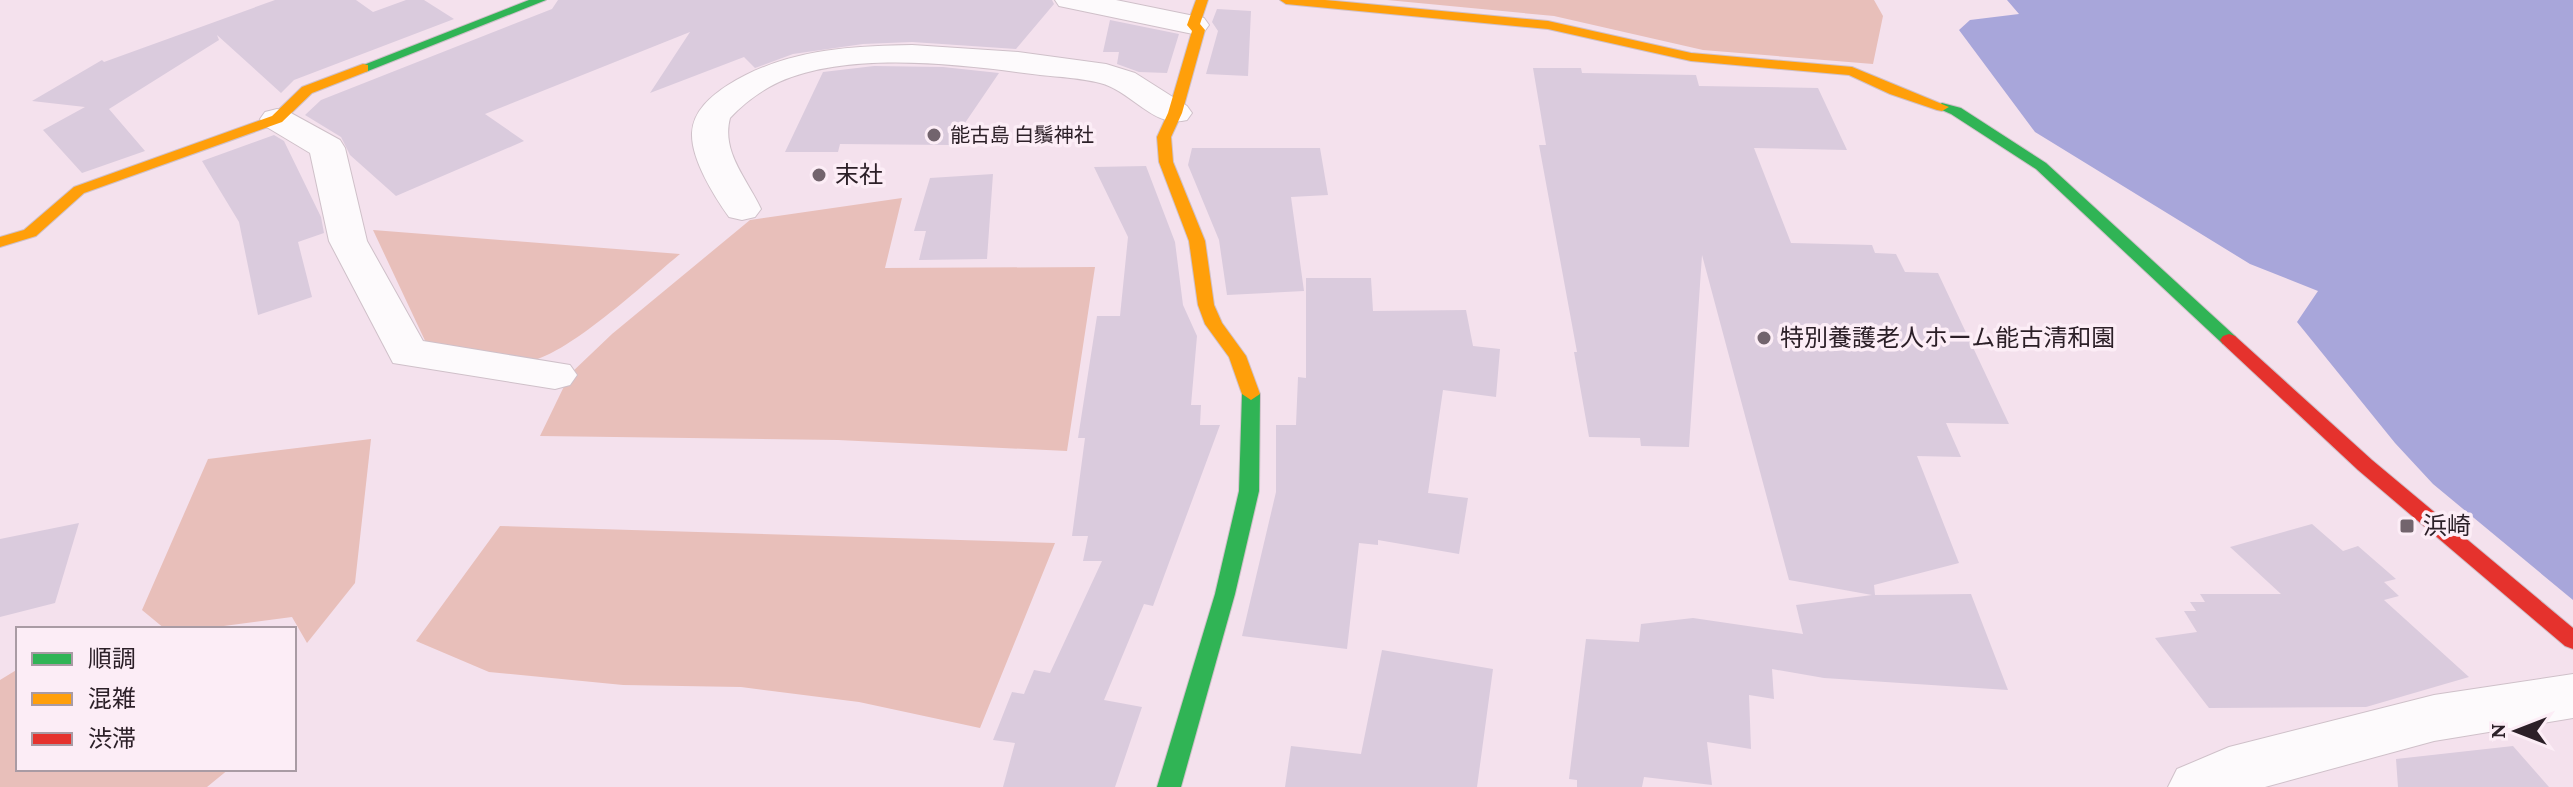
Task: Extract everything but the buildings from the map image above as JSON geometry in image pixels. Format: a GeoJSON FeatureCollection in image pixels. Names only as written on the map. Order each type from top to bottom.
{"type":"FeatureCollection","features":[{"type":"Feature","properties":{"kind":"street"},"geometry":{"type":"LineString","coordinates":[[0,242],[30,233],[79,190],[277,119],[307,90],[540,0]]}},
{"type":"Feature","properties":{"kind":"street"},"geometry":{"type":"LineString","coordinates":[[1070,0],[1197,12],[1199,30],[1175,113],[1164,137],[1166,162],[1197,241],[1206,305],[1214,324],[1237,356],[1251,391],[1249,491],[1225,594],[1169,787]]}},
{"type":"Feature","properties":{"kind":"street"},"geometry":{"type":"LineString","coordinates":[[1286,0],[1548,25],[1691,57],[1852,71],[1895,91],[1956,111],[2041,166],[2365,465],[2573,640]]}},
{"type":"Feature","properties":{"kind":"street"},"geometry":{"type":"LineString","coordinates":[[742,209],[735,190],[717,166],[710,136],[712,120],[746,85],[800,64],[827,59],[966,55],[1106,74],[1123,80],[1175,113]]}},
{"type":"Feature","properties":{"kind":"street"},"geometry":{"type":"LineString","coordinates":[[277,119],[327,148],[348,241],[408,353],[555,375]]}},
{"type":"Feature","properties":{"kind":"street"},"geometry":{"type":"LineString","coordinates":[[2197,787],[2229,772],[2434,718],[2573,696]]}},
{"type":"Feature","properties":{"kind":"shaded area"},"geometry":{"type":"Polygon","coordinates":[[[1387,0],[1874,0],[1883,16],[1873,64],[1703,50],[1554,16],[1387,0]]]}},
{"type":"Feature","properties":{"kind":"shaded area"},"geometry":{"type":"Polygon","coordinates":[[[902,198],[885,268],[1095,267],[1067,451],[838,440],[540,436],[570,374],[612,334],[750,220],[902,198]]]}},
{"type":"Feature","properties":{"kind":"shaded area"},"geometry":{"type":"Polygon","coordinates":[[[373,230],[680,254],[627,299],[561,348],[542,358],[515,362],[428,347],[373,230]]]}},
{"type":"Feature","properties":{"kind":"shaded area"},"geometry":{"type":"Polygon","coordinates":[[[371,439],[355,583],[307,643],[292,617],[216,627],[163,627],[142,610],[208,459],[371,439]]]}},
{"type":"Feature","properties":{"kind":"shaded area"},"geometry":{"type":"Polygon","coordinates":[[[500,526],[1055,543],[980,728],[859,702],[741,687],[623,685],[489,672],[416,641],[500,526]]]}},
{"type":"Feature","properties":{"kind":"shaded area"},"geometry":{"type":"Polygon","coordinates":[[[16,670],[16,771],[227,771],[207,787],[0,787],[0,680],[16,670]]]}},
{"type":"Feature","properties":{"kind":"water"},"geometry":{"type":"Polygon","coordinates":[[[2007,0],[2573,0],[2573,600],[2433,484],[2395,443],[2297,322],[2318,291],[2250,264],[2035,132],[1959,30],[1970,20],[2019,14],[2007,0]]]}},
{"type":"Feature","properties":{"kind":"traffic: fast"},"geometry":{"type":"LineString","coordinates":[[363,68],[540,0]]}},
{"type":"Feature","properties":{"kind":"traffic: fast"},"geometry":{"type":"LineString","coordinates":[[1942,107],[1956,111],[2041,166],[2229,340]]}},
{"type":"Feature","properties":{"kind":"traffic: fast"},"geometry":{"type":"LineString","coordinates":[[1169,787],[1225,594],[1249,491],[1251,394]]}},
{"type":"Feature","properties":{"kind":"traffic: slow"},"geometry":{"type":"LineString","coordinates":[[1202,0],[1193,25],[1199,30],[1175,113],[1164,137],[1166,162],[1197,241],[1206,305],[1214,324],[1237,356],[1251,394]]}},
{"type":"Feature","properties":{"kind":"traffic: slow"},"geometry":{"type":"LineString","coordinates":[[1286,0],[1548,25],[1691,57],[1852,71],[1895,91],[1942,107]]}},
{"type":"Feature","properties":{"kind":"traffic: slow"},"geometry":{"type":"LineString","coordinates":[[0,242],[30,233],[79,190],[277,119],[307,90],[363,68]]}},
{"type":"Feature","properties":{"kind":"traffic: jam"},"geometry":{"type":"LineString","coordinates":[[2229,340],[2365,465],[2573,640]]}},
{"type":"Feature","properties":{"kind":"place","name":"能古島 白鬚神社"},"geometry":{"type":"Point","coordinates":[934,135]}},
{"type":"Feature","properties":{"kind":"place","name":"末社"},"geometry":{"type":"Point","coordinates":[819,175]}},
{"type":"Feature","properties":{"kind":"place","name":"特別養護老人ホーム能古清和園"},"geometry":{"type":"Point","coordinates":[1764,338]}},
{"type":"Feature","properties":{"kind":"place","name":"浜崎"},"geometry":{"type":"Point","coordinates":[2407,526]}}]}
